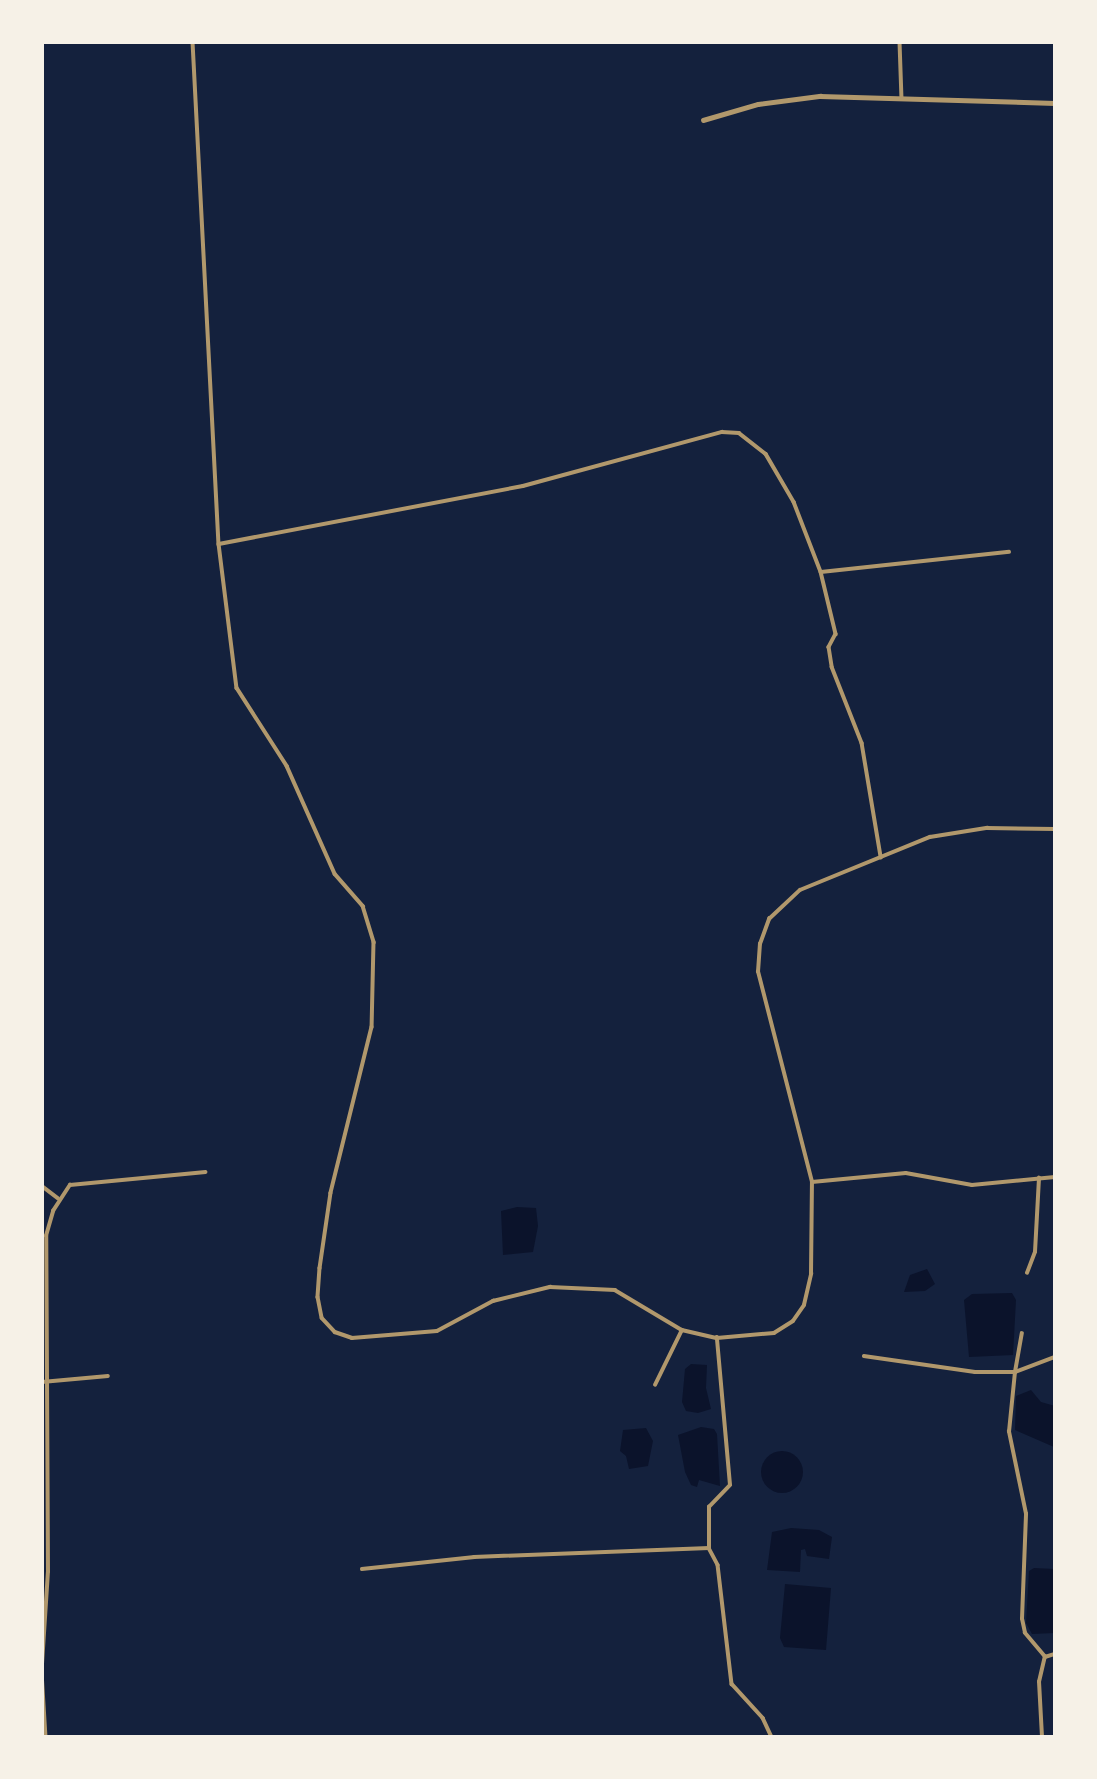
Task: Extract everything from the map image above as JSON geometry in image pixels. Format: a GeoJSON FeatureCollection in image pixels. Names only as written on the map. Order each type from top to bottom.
{"type":"FeatureCollection","features":[{"type":"Feature","properties":{"kind":"street"},"geometry":{"type":"LineString","coordinates":[[193,42],[219,544],[237,688],[287,766],[335,874],[363,906],[374,942],[372,1027],[324,1231],[318,1297],[322,1318],[334,1332],[352,1338],[437,1331],[493,1301],[526,1290],[576,1287],[615,1290],[682,1329],[717,1338],[774,1333],[793,1321],[804,1305],[813,1247],[812,1182],[758,972],[760,944],[780,905],[800,890],[930,836],[958,831],[1055,829]]}},
{"type":"Feature","properties":{"kind":"street"},"geometry":{"type":"LineString","coordinates":[[900,42],[902,99]]}},
{"type":"Feature","properties":{"kind":"street"},"geometry":{"type":"LineString","coordinates":[[703,120],[790,99],[1055,103]]}},
{"type":"Feature","properties":{"kind":"street"},"geometry":{"type":"LineString","coordinates":[[219,544],[523,486],[731,432],[751,440],[766,454],[794,502],[821,572],[836,634],[829,647],[832,667],[862,743],[881,857]]}},
{"type":"Feature","properties":{"kind":"street"},"geometry":{"type":"LineString","coordinates":[[821,572],[1009,552]]}},
{"type":"Feature","properties":{"kind":"street"},"geometry":{"type":"LineString","coordinates":[[42,1664],[48,1572],[44,1382],[46,1236],[58,1198],[70,1185],[205,1172]]}},
{"type":"Feature","properties":{"kind":"street"},"geometry":{"type":"LineString","coordinates":[[812,1182],[906,1173],[972,1185],[1055,1177]]}},
{"type":"Feature","properties":{"kind":"street"},"geometry":{"type":"LineString","coordinates":[[1027,1273],[1035,1252],[1039,1178]]}},
{"type":"Feature","properties":{"kind":"street"},"geometry":{"type":"LineString","coordinates":[[42,1186],[58,1198]]}},
{"type":"Feature","properties":{"kind":"street"},"geometry":{"type":"LineString","coordinates":[[655,1385],[682,1329]]}},
{"type":"Feature","properties":{"kind":"street"},"geometry":{"type":"LineString","coordinates":[[1021,1334],[1009,1432],[1011,1455],[1022,1481],[1028,1535],[1022,1619],[1025,1633],[1045,1657]]}},
{"type":"Feature","properties":{"kind":"street"},"geometry":{"type":"LineString","coordinates":[[717,1338],[730,1485],[709,1507],[709,1548],[718,1564],[732,1684],[764,1718],[772,1737]]}},
{"type":"Feature","properties":{"kind":"street"},"geometry":{"type":"LineString","coordinates":[[864,1356],[975,1372],[1015,1372],[1055,1357]]}},
{"type":"Feature","properties":{"kind":"street"},"geometry":{"type":"LineString","coordinates":[[44,1382],[108,1376]]}},
{"type":"Feature","properties":{"kind":"street"},"geometry":{"type":"LineString","coordinates":[[362,1569],[474,1557],[709,1548]]}},
{"type":"Feature","properties":{"kind":"street"},"geometry":{"type":"LineString","coordinates":[[1045,1657],[1055,1654]]}},
{"type":"Feature","properties":{"kind":"street"},"geometry":{"type":"LineString","coordinates":[[1042,1737],[1039,1682],[1045,1657]]}},
{"type":"Feature","properties":{"kind":"street"},"geometry":{"type":"LineString","coordinates":[[42,1672],[46,1737]]}},
{"type":"Feature","properties":{"kind":"water"},"geometry":{"type":"Polygon","coordinates":[[[517,1207],[536,1208],[538,1226],[533,1252],[503,1255],[501,1211],[517,1207]]]}},
{"type":"Feature","properties":{"kind":"water"},"geometry":{"type":"Polygon","coordinates":[[[927,1269],[935,1284],[925,1291],[904,1292],[910,1275],[927,1269]]]}},
{"type":"Feature","properties":{"kind":"water"},"geometry":{"type":"Polygon","coordinates":[[[1012,1293],[1016,1300],[1013,1355],[969,1357],[964,1300],[972,1294],[1012,1293]]]}},
{"type":"Feature","properties":{"kind":"water"},"geometry":{"type":"Polygon","coordinates":[[[691,1364],[707,1365],[706,1388],[711,1409],[698,1413],[686,1411],[682,1402],[685,1369],[691,1364]]]}},
{"type":"Feature","properties":{"kind":"water"},"geometry":{"type":"Polygon","coordinates":[[[1031,1390],[1041,1402],[1055,1406],[1054,1447],[1015,1430],[1016,1396],[1031,1390]]]}},
{"type":"Feature","properties":{"kind":"water"},"geometry":{"type":"Polygon","coordinates":[[[701,1427],[714,1429],[717,1434],[720,1486],[699,1480],[697,1487],[691,1485],[685,1472],[678,1435],[701,1427]]]}},
{"type":"Feature","properties":{"kind":"water"},"geometry":{"type":"Polygon","coordinates":[[[646,1428],[653,1441],[648,1466],[629,1469],[626,1456],[620,1451],[623,1430],[646,1428]]]}},
{"type":"Feature","properties":{"kind":"water"},"geometry":{"type":"Polygon","coordinates":[[[782,1451],[797,1457],[803,1472],[797,1487],[782,1493],[767,1487],[761,1472],[767,1457],[782,1451]]]}},
{"type":"Feature","properties":{"kind":"water"},"geometry":{"type":"Polygon","coordinates":[[[791,1528],[819,1530],[832,1537],[829,1559],[807,1556],[805,1549],[801,1550],[800,1572],[767,1570],[772,1532],[791,1528]]]}},
{"type":"Feature","properties":{"kind":"water"},"geometry":{"type":"Polygon","coordinates":[[[1034,1568],[1055,1569],[1055,1633],[1032,1634],[1026,1623],[1029,1571],[1034,1568]]]}},
{"type":"Feature","properties":{"kind":"water"},"geometry":{"type":"Polygon","coordinates":[[[785,1584],[831,1588],[826,1650],[784,1647],[780,1638],[785,1584]]]}}]}
